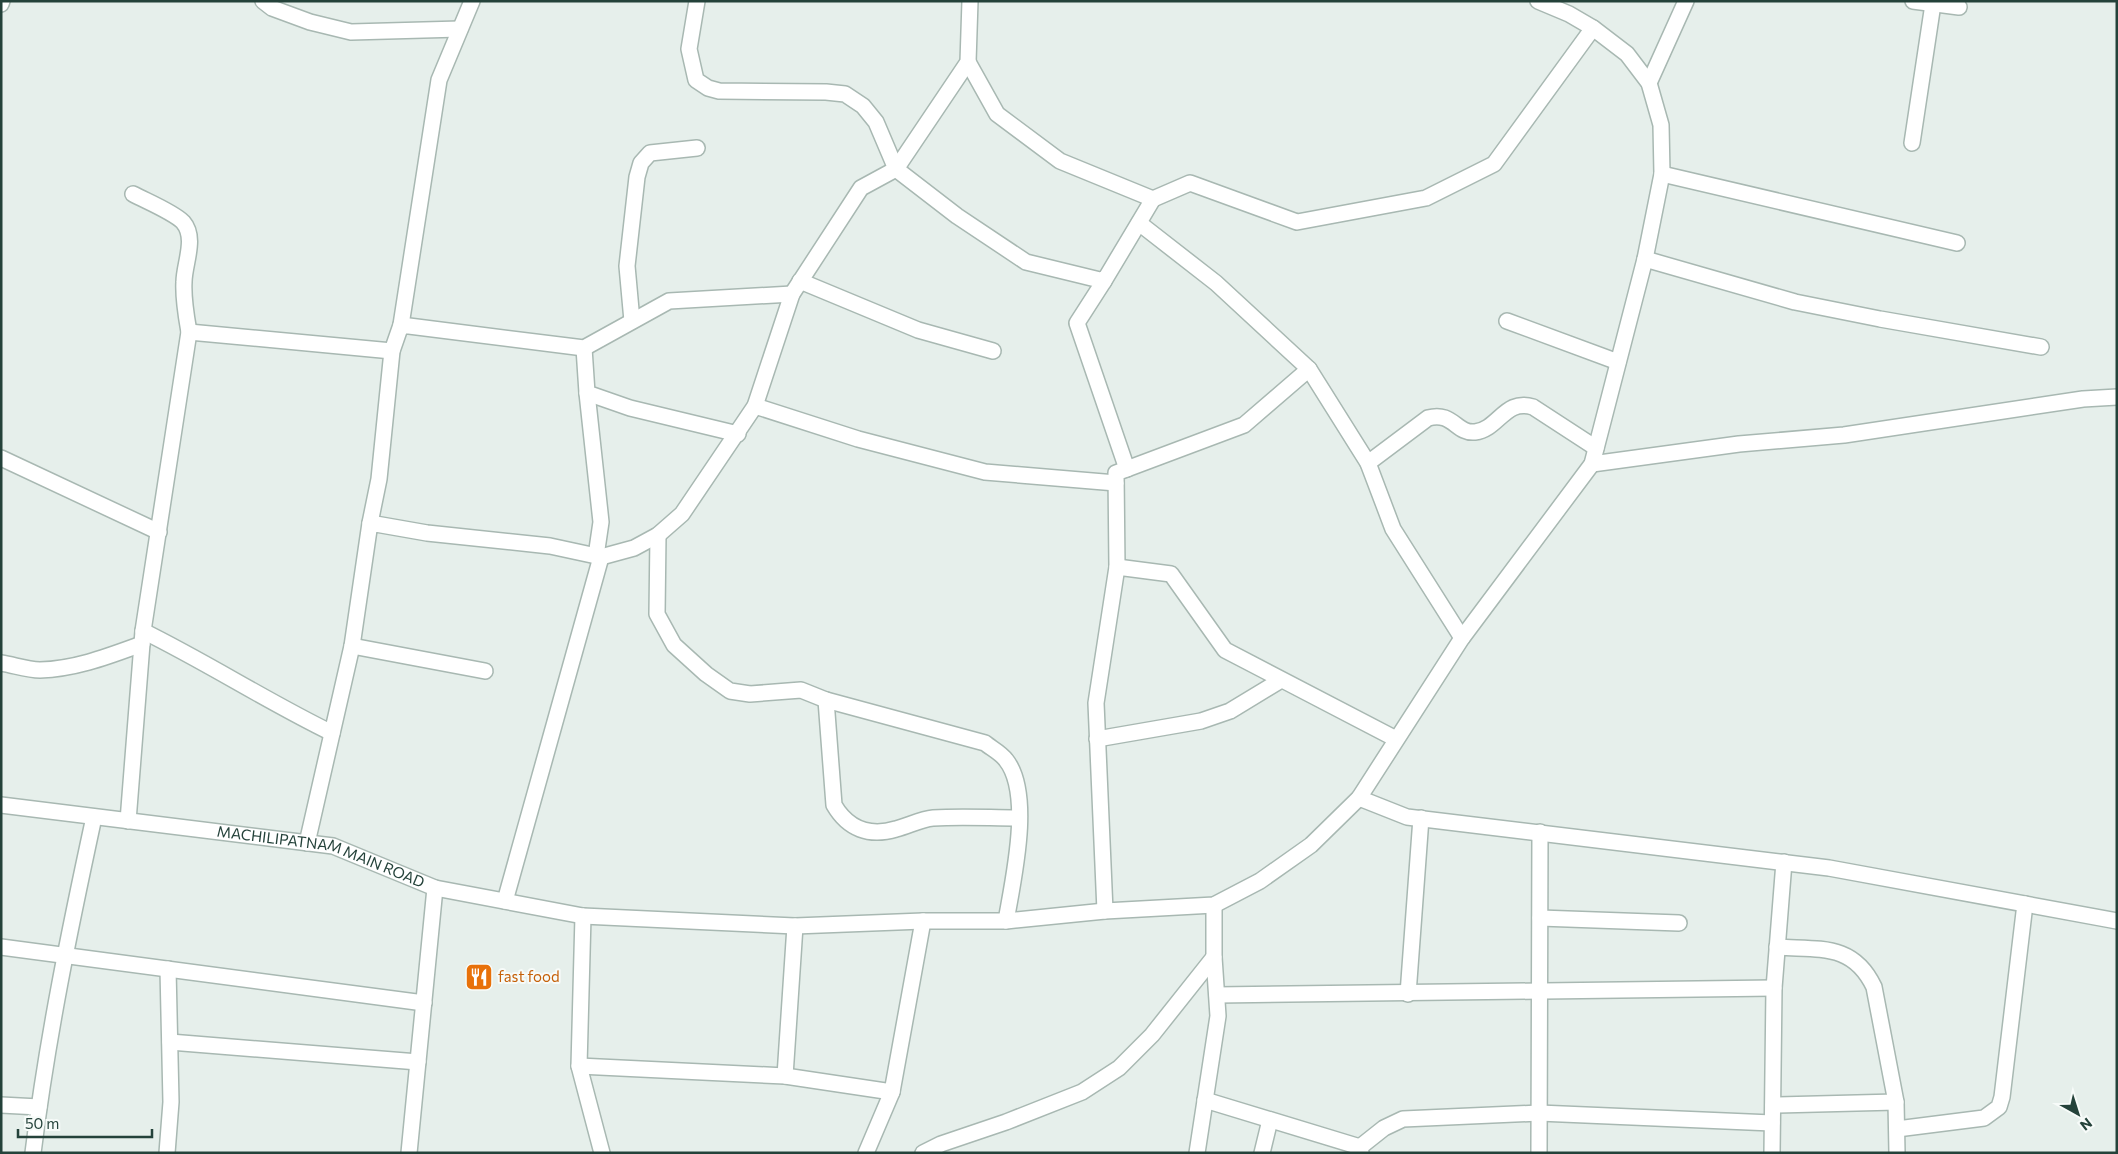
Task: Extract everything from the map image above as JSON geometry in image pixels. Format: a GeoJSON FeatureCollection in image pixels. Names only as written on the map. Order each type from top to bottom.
{"type":"FeatureCollection","features":[{"type":"Feature","properties":{"kind":"street"},"geometry":{"type":"LineString","coordinates":[[263,1],[272,8],[310,22],[351,32],[460,29]]}},
{"type":"Feature","properties":{"kind":"street"},"geometry":{"type":"LineString","coordinates":[[307,843],[352,646],[370,523],[379,479],[392,351],[401,325],[439,80],[472,1]]}},
{"type":"Feature","properties":{"kind":"street"},"geometry":{"type":"LineString","coordinates":[[697,1],[689,49],[696,80],[708,88],[719,91],[845,94],[864,106],[876,122],[896,170],[957,216],[1026,262],[1104,281]]}},
{"type":"Feature","properties":{"kind":"street"},"geometry":{"type":"LineString","coordinates":[[970,1],[968,62],[997,114],[1060,161],[1152,199]]}},
{"type":"Feature","properties":{"kind":"street"},"geometry":{"type":"LineString","coordinates":[[435,888],[583,916],[795,926],[923,920],[1006,921],[1105,911],[1214,906],[1260,881],[1311,845],[1359,798],[1462,638],[1592,464],[1645,259],[1662,174],[1661,125],[1649,83],[1627,54],[1569,7],[1538,1]]}},
{"type":"Feature","properties":{"kind":"street"},"geometry":{"type":"LineString","coordinates":[[1649,83],[1686,1]]}},
{"type":"Feature","properties":{"kind":"street"},"geometry":{"type":"LineString","coordinates":[[1913,1],[1959,7]]}},
{"type":"Feature","properties":{"kind":"street"},"geometry":{"type":"LineString","coordinates":[[1912,143],[1933,4]]}},
{"type":"Feature","properties":{"kind":"street"},"geometry":{"type":"LineString","coordinates":[[1127,469],[1077,323],[1152,199],[1190,183],[1297,222],[1426,198],[1494,164],[1594,28]]}},
{"type":"Feature","properties":{"kind":"street"},"geometry":{"type":"LineString","coordinates":[[370,523],[427,533],[550,546],[598,556],[634,548],[658,535],[682,514],[738,434],[755,406],[796,287],[861,188],[896,170],[968,62]]}},
{"type":"Feature","properties":{"kind":"street"},"geometry":{"type":"LineString","coordinates":[[632,321],[627,266],[637,178],[641,163],[650,153],[697,148]]}},
{"type":"Feature","properties":{"kind":"street"},"geometry":{"type":"LineString","coordinates":[[1662,174],[1957,243]]}},
{"type":"Feature","properties":{"kind":"street"},"geometry":{"type":"LineString","coordinates":[[128,821],[143,638],[189,332],[184,304],[184,281],[190,242],[188,229],[182,221],[133,194]]}},
{"type":"Feature","properties":{"kind":"street"},"geometry":{"type":"LineString","coordinates":[[1138,223],[1216,283],[1309,369],[1368,463],[1393,529],[1462,638]]}},
{"type":"Feature","properties":{"kind":"street"},"geometry":{"type":"LineString","coordinates":[[1645,259],[1795,302],[2041,347]]}},
{"type":"Feature","properties":{"kind":"street"},"geometry":{"type":"LineString","coordinates":[[401,325],[584,348],[668,301],[796,287],[918,330],[993,351]]}},
{"type":"Feature","properties":{"kind":"street"},"geometry":{"type":"LineString","coordinates":[[1507,321],[1618,362]]}},
{"type":"Feature","properties":{"kind":"street"},"geometry":{"type":"LineString","coordinates":[[189,332],[392,351]]}},
{"type":"Feature","properties":{"kind":"street"},"geometry":{"type":"LineString","coordinates":[[505,901],[598,556],[601,522],[586,393],[584,348]]}},
{"type":"Feature","properties":{"kind":"street"},"geometry":{"type":"LineString","coordinates":[[1105,911],[1096,703],[1116,567],[1116,473],[1244,425],[1309,369]]}},
{"type":"Feature","properties":{"kind":"street"},"geometry":{"type":"LineString","coordinates":[[586,393],[630,408],[738,434]]}},
{"type":"Feature","properties":{"kind":"street"},"geometry":{"type":"LineString","coordinates":[[1592,464],[1739,444],[1844,435],[2082,399],[2117,397]]}},
{"type":"Feature","properties":{"kind":"street"},"geometry":{"type":"LineString","coordinates":[[1368,463],[1428,418],[1439,415],[1466,431],[1475,432],[1488,427],[1514,406],[1523,404],[1533,407],[1596,448]]}},
{"type":"Feature","properties":{"kind":"street"},"geometry":{"type":"LineString","coordinates":[[755,406],[858,440],[985,472],[1116,482]]}},
{"type":"Feature","properties":{"kind":"street"},"geometry":{"type":"LineString","coordinates":[[1,458],[159,532]]}},
{"type":"Feature","properties":{"kind":"street"},"geometry":{"type":"LineString","coordinates":[[658,535],[657,614],[674,645],[706,674],[730,691],[750,694],[801,690],[826,700],[985,742],[1006,759],[1016,779],[1019,796],[1017,857],[1006,921]]}},
{"type":"Feature","properties":{"kind":"street"},"geometry":{"type":"LineString","coordinates":[[1116,567],[1171,574],[1224,650],[1396,738]]}},
{"type":"Feature","properties":{"kind":"street"},"geometry":{"type":"LineString","coordinates":[[1,663],[38,670],[67,667],[99,660],[143,638],[181,650],[290,713],[332,733]]}},
{"type":"Feature","properties":{"kind":"street"},"geometry":{"type":"LineString","coordinates":[[352,646],[485,671]]}},
{"type":"Feature","properties":{"kind":"street"},"geometry":{"type":"LineString","coordinates":[[1097,739],[1201,721],[1230,711],[1281,680]]}},
{"type":"Feature","properties":{"kind":"street"},"geometry":{"type":"LineString","coordinates":[[826,700],[834,805],[842,819],[854,828],[866,831],[894,830],[930,818],[1018,818]]}},
{"type":"Feature","properties":{"kind":"street"},"geometry":{"type":"LineString","coordinates":[[1359,798],[1386,810],[1421,818],[1829,868],[2117,921]]}},
{"type":"Feature","properties":{"kind":"street","name":"MACHILIPATNAM MAIN ROAD"},"geometry":{"type":"LineString","coordinates":[[1,805],[333,846],[435,888],[409,1153]]}},
{"type":"Feature","properties":{"kind":"street"},"geometry":{"type":"LineString","coordinates":[[33,1153],[64,955],[94,816]]}},
{"type":"Feature","properties":{"kind":"street"},"geometry":{"type":"LineString","coordinates":[[1408,994],[1421,818]]}},
{"type":"Feature","properties":{"kind":"street"},"geometry":{"type":"LineString","coordinates":[[1539,1153],[1540,832]]}},
{"type":"Feature","properties":{"kind":"street"},"geometry":{"type":"LineString","coordinates":[[1772,1153],[1774,988],[1784,862]]}},
{"type":"Feature","properties":{"kind":"street"},"geometry":{"type":"LineString","coordinates":[[1896,1129],[1984,1118],[1999,1107],[2002,1097],[2025,904]]}},
{"type":"Feature","properties":{"kind":"street"},"geometry":{"type":"LineString","coordinates":[[1197,1153],[1218,1016],[1214,957],[1214,906]]}},
{"type":"Feature","properties":{"kind":"street"},"geometry":{"type":"LineString","coordinates":[[583,916],[579,1066],[602,1153]]}},
{"type":"Feature","properties":{"kind":"street"},"geometry":{"type":"LineString","coordinates":[[1540,918],[1679,923]]}},
{"type":"Feature","properties":{"kind":"street"},"geometry":{"type":"LineString","coordinates":[[866,1153],[892,1092],[923,920]]}},
{"type":"Feature","properties":{"kind":"street"},"geometry":{"type":"LineString","coordinates":[[785,1076],[795,926]]}},
{"type":"Feature","properties":{"kind":"street"},"geometry":{"type":"LineString","coordinates":[[1,946],[424,1003]]}},
{"type":"Feature","properties":{"kind":"street"},"geometry":{"type":"LineString","coordinates":[[1777,947],[1837,951],[1853,959],[1868,973],[1874,987],[1896,1102],[1897,1153]]}},
{"type":"Feature","properties":{"kind":"street"},"geometry":{"type":"LineString","coordinates":[[924,1153],[941,1144],[1006,1122],[1082,1092],[1119,1068],[1152,1035],[1214,957]]}},
{"type":"Feature","properties":{"kind":"street"},"geometry":{"type":"LineString","coordinates":[[167,1153],[171,1102],[168,969]]}},
{"type":"Feature","properties":{"kind":"street"},"geometry":{"type":"LineString","coordinates":[[1218,995],[1774,988]]}},
{"type":"Feature","properties":{"kind":"street"},"geometry":{"type":"LineString","coordinates":[[170,1042],[418,1062]]}},
{"type":"Feature","properties":{"kind":"street"},"geometry":{"type":"LineString","coordinates":[[579,1066],[785,1076],[892,1092]]}},
{"type":"Feature","properties":{"kind":"street"},"geometry":{"type":"LineString","coordinates":[[1205,1100],[1360,1150],[1384,1128],[1403,1119],[1539,1113],[1772,1123]]}},
{"type":"Feature","properties":{"kind":"street"},"geometry":{"type":"LineString","coordinates":[[1773,1106],[1896,1102]]}},
{"type":"Feature","properties":{"kind":"street"},"geometry":{"type":"LineString","coordinates":[[1,1105],[39,1107]]}},
{"type":"Feature","properties":{"kind":"street"},"geometry":{"type":"LineString","coordinates":[[1262,1153],[1270,1120]]}},
{"type":"Feature","properties":{"kind":"place","name":"fast food"},"geometry":{"type":"Point","coordinates":[479,977]}}]}
